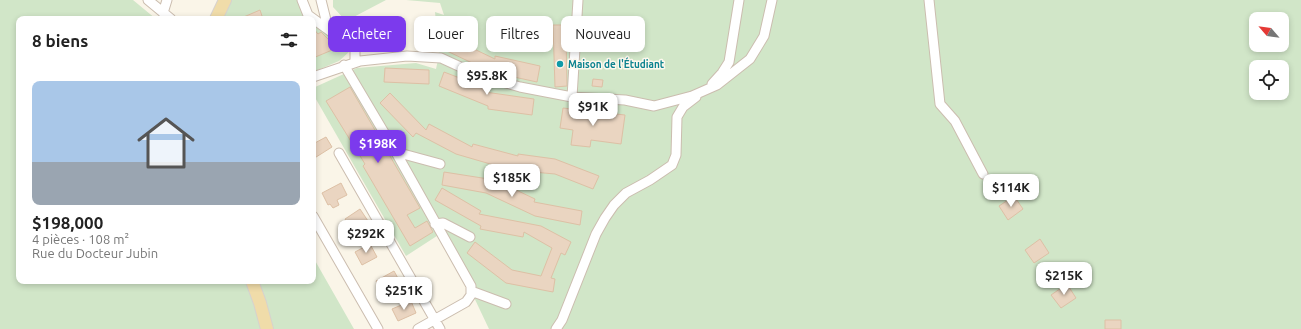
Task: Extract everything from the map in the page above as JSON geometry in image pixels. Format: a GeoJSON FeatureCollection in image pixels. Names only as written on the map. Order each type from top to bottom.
{"type":"FeatureCollection","features":[{"type":"Feature","properties":{"kind":"main road"},"geometry":{"type":"LineString","coordinates":[[217,16],[224,0]]}},
{"type":"Feature","properties":{"kind":"main road"},"geometry":{"type":"LineString","coordinates":[[253,284],[267,329]]}},
{"type":"Feature","properties":{"kind":"street"},"geometry":{"type":"LineString","coordinates":[[148,0],[167,16]]}},
{"type":"Feature","properties":{"kind":"street"},"geometry":{"type":"LineString","coordinates":[[163,13],[167,0]]}},
{"type":"Feature","properties":{"kind":"street"},"geometry":{"type":"LineString","coordinates":[[302,0],[310,16]]}},
{"type":"Feature","properties":{"kind":"street"},"geometry":{"type":"LineString","coordinates":[[321,0],[328,28]]}},
{"type":"Feature","properties":{"kind":"street"},"geometry":{"type":"LineString","coordinates":[[572,97],[578,0]]}},
{"type":"Feature","properties":{"kind":"street"},"geometry":{"type":"LineString","coordinates":[[556,329],[562,320],[596,234],[614,205],[626,193],[650,180],[672,165],[676,155],[677,117],[683,107],[719,76],[729,62],[739,0]]}},
{"type":"Feature","properties":{"kind":"street"},"geometry":{"type":"LineString","coordinates":[[316,76],[355,62],[407,56],[441,58],[478,75],[520,87],[572,97],[625,100],[654,106],[702,92],[717,85],[750,59],[764,36],[772,0]]}},
{"type":"Feature","properties":{"kind":"street"},"geometry":{"type":"LineString","coordinates":[[929,0],[940,104],[956,121],[983,174]]}},
{"type":"Feature","properties":{"kind":"street"},"geometry":{"type":"LineString","coordinates":[[316,20],[328,28]]}},
{"type":"Feature","properties":{"kind":"street"},"geometry":{"type":"LineString","coordinates":[[355,52],[355,62]]}},
{"type":"Feature","properties":{"kind":"street"},"geometry":{"type":"LineString","coordinates":[[344,66],[398,156],[470,286],[471,295],[466,302],[418,329]]}},
{"type":"Feature","properties":{"kind":"street"},"geometry":{"type":"LineString","coordinates":[[339,153],[440,329]]}},
{"type":"Feature","properties":{"kind":"street"},"geometry":{"type":"LineString","coordinates":[[398,156],[403,154],[440,164]]}},
{"type":"Feature","properties":{"kind":"street"},"geometry":{"type":"LineString","coordinates":[[316,221],[378,329]]}},
{"type":"Feature","properties":{"kind":"street"},"geometry":{"type":"LineString","coordinates":[[435,224],[443,223],[470,237]]}},
{"type":"Feature","properties":{"kind":"street"},"geometry":{"type":"LineString","coordinates":[[471,291],[506,304]]}},
{"type":"Feature","properties":{"kind":"green space"},"geometry":{"type":"Polygon","coordinates":[[[0,0],[133,0],[152,16],[16,16],[16,284],[316,284],[316,262],[354,329],[0,329],[0,0]]]}},
{"type":"Feature","properties":{"kind":"green space"},"geometry":{"type":"Polygon","coordinates":[[[230,0],[297,0],[305,16],[222,16],[230,0]]]}},
{"type":"Feature","properties":{"kind":"green space"},"geometry":{"type":"Polygon","coordinates":[[[333,0],[386,0],[356,16],[341,16],[333,7],[333,0]]]}},
{"type":"Feature","properties":{"kind":"green space"},"geometry":{"type":"Polygon","coordinates":[[[406,0],[1301,0],[1301,329],[489,329],[443,232],[406,256],[316,99],[316,87],[357,68],[416,63],[436,69],[439,52],[478,52],[478,16],[435,16],[435,12],[444,15],[440,3],[406,0]]]}},
{"type":"Feature","properties":{"kind":"green space"},"geometry":{"type":"Polygon","coordinates":[[[316,24],[328,33],[328,52],[349,52],[339,61],[316,71],[316,24]]]}},
{"type":"Feature","properties":{"kind":"building"},"geometry":{"type":"Polygon","coordinates":[[[260,10],[262,16],[246,16],[260,10]]]}},
{"type":"Feature","properties":{"kind":"building","name":"Maison de l'Étudiant"},"geometry":{"type":"Polygon","coordinates":[[[553,25],[561,25],[561,52],[566,52],[567,86],[555,87],[553,25]]]}},
{"type":"Feature","properties":{"kind":"building"},"geometry":{"type":"Polygon","coordinates":[[[316,32],[318,34],[321,32],[328,39],[328,52],[316,57],[316,32]]]}},
{"type":"Feature","properties":{"kind":"building"},"geometry":{"type":"Polygon","coordinates":[[[478,51],[495,59],[495,56],[540,66],[537,82],[491,72],[449,52],[478,51]]]}},
{"type":"Feature","properties":{"kind":"building"},"geometry":{"type":"Polygon","coordinates":[[[385,68],[429,70],[429,84],[384,82],[385,68]]]}},
{"type":"Feature","properties":{"kind":"building"},"geometry":{"type":"Polygon","coordinates":[[[444,72],[486,88],[485,92],[534,99],[532,115],[488,109],[488,106],[439,86],[444,72]]]}},
{"type":"Feature","properties":{"kind":"building"},"geometry":{"type":"Polygon","coordinates":[[[593,79],[603,80],[602,87],[592,86],[593,79]]]}},
{"type":"Feature","properties":{"kind":"building"},"geometry":{"type":"Polygon","coordinates":[[[350,87],[420,208],[407,215],[415,228],[427,221],[433,232],[410,246],[363,166],[365,164],[326,101],[350,87]]]}},
{"type":"Feature","properties":{"kind":"building"},"geometry":{"type":"Polygon","coordinates":[[[390,93],[426,130],[429,124],[472,147],[473,144],[518,156],[518,154],[555,159],[599,176],[593,189],[555,174],[511,170],[456,154],[416,133],[413,137],[380,103],[390,93]]]}},
{"type":"Feature","properties":{"kind":"building"},"geometry":{"type":"Polygon","coordinates":[[[563,108],[625,115],[621,144],[591,140],[590,147],[571,145],[573,130],[560,128],[563,108]]]}},
{"type":"Feature","properties":{"kind":"building"},"geometry":{"type":"Polygon","coordinates":[[[326,137],[332,147],[316,157],[316,142],[326,137]]]}},
{"type":"Feature","properties":{"kind":"building"},"geometry":{"type":"Polygon","coordinates":[[[444,172],[495,180],[535,199],[534,202],[582,211],[580,225],[535,216],[486,193],[442,185],[444,172]]]}},
{"type":"Feature","properties":{"kind":"building"},"geometry":{"type":"Polygon","coordinates":[[[341,183],[347,195],[337,200],[339,205],[333,208],[330,204],[328,205],[322,193],[341,183]]]}},
{"type":"Feature","properties":{"kind":"building"},"geometry":{"type":"Polygon","coordinates":[[[442,188],[481,211],[479,214],[541,226],[571,242],[565,255],[561,253],[551,278],[555,279],[553,292],[506,283],[467,253],[475,242],[512,270],[541,276],[552,248],[524,232],[523,237],[480,229],[481,226],[435,200],[442,188]]]}},
{"type":"Feature","properties":{"kind":"building"},"geometry":{"type":"Polygon","coordinates":[[[1014,196],[1023,209],[1008,220],[999,206],[1014,196]]]}},
{"type":"Feature","properties":{"kind":"building"},"geometry":{"type":"Polygon","coordinates":[[[360,209],[370,224],[363,229],[361,225],[352,231],[345,219],[360,209]]]}},
{"type":"Feature","properties":{"kind":"building"},"geometry":{"type":"Polygon","coordinates":[[[1040,239],[1049,253],[1034,263],[1025,250],[1040,239]]]}},
{"type":"Feature","properties":{"kind":"building"},"geometry":{"type":"Polygon","coordinates":[[[370,244],[377,257],[362,265],[355,252],[370,244]]]}},
{"type":"Feature","properties":{"kind":"building"},"geometry":{"type":"Polygon","coordinates":[[[394,271],[400,282],[382,292],[376,281],[394,271]]]}},
{"type":"Feature","properties":{"kind":"building"},"geometry":{"type":"Polygon","coordinates":[[[1067,284],[1076,298],[1061,308],[1051,295],[1067,284]]]}},
{"type":"Feature","properties":{"kind":"building"},"geometry":{"type":"Polygon","coordinates":[[[411,301],[416,313],[398,321],[392,309],[411,301]]]}},
{"type":"Feature","properties":{"kind":"building"},"geometry":{"type":"Polygon","coordinates":[[[1105,320],[1121,320],[1121,329],[1105,329],[1105,320]]]}},
{"type":"Feature","properties":{"kind":"place","name":"Maison de l'Étudiant"},"geometry":{"type":"Point","coordinates":[560,64]}}]}
